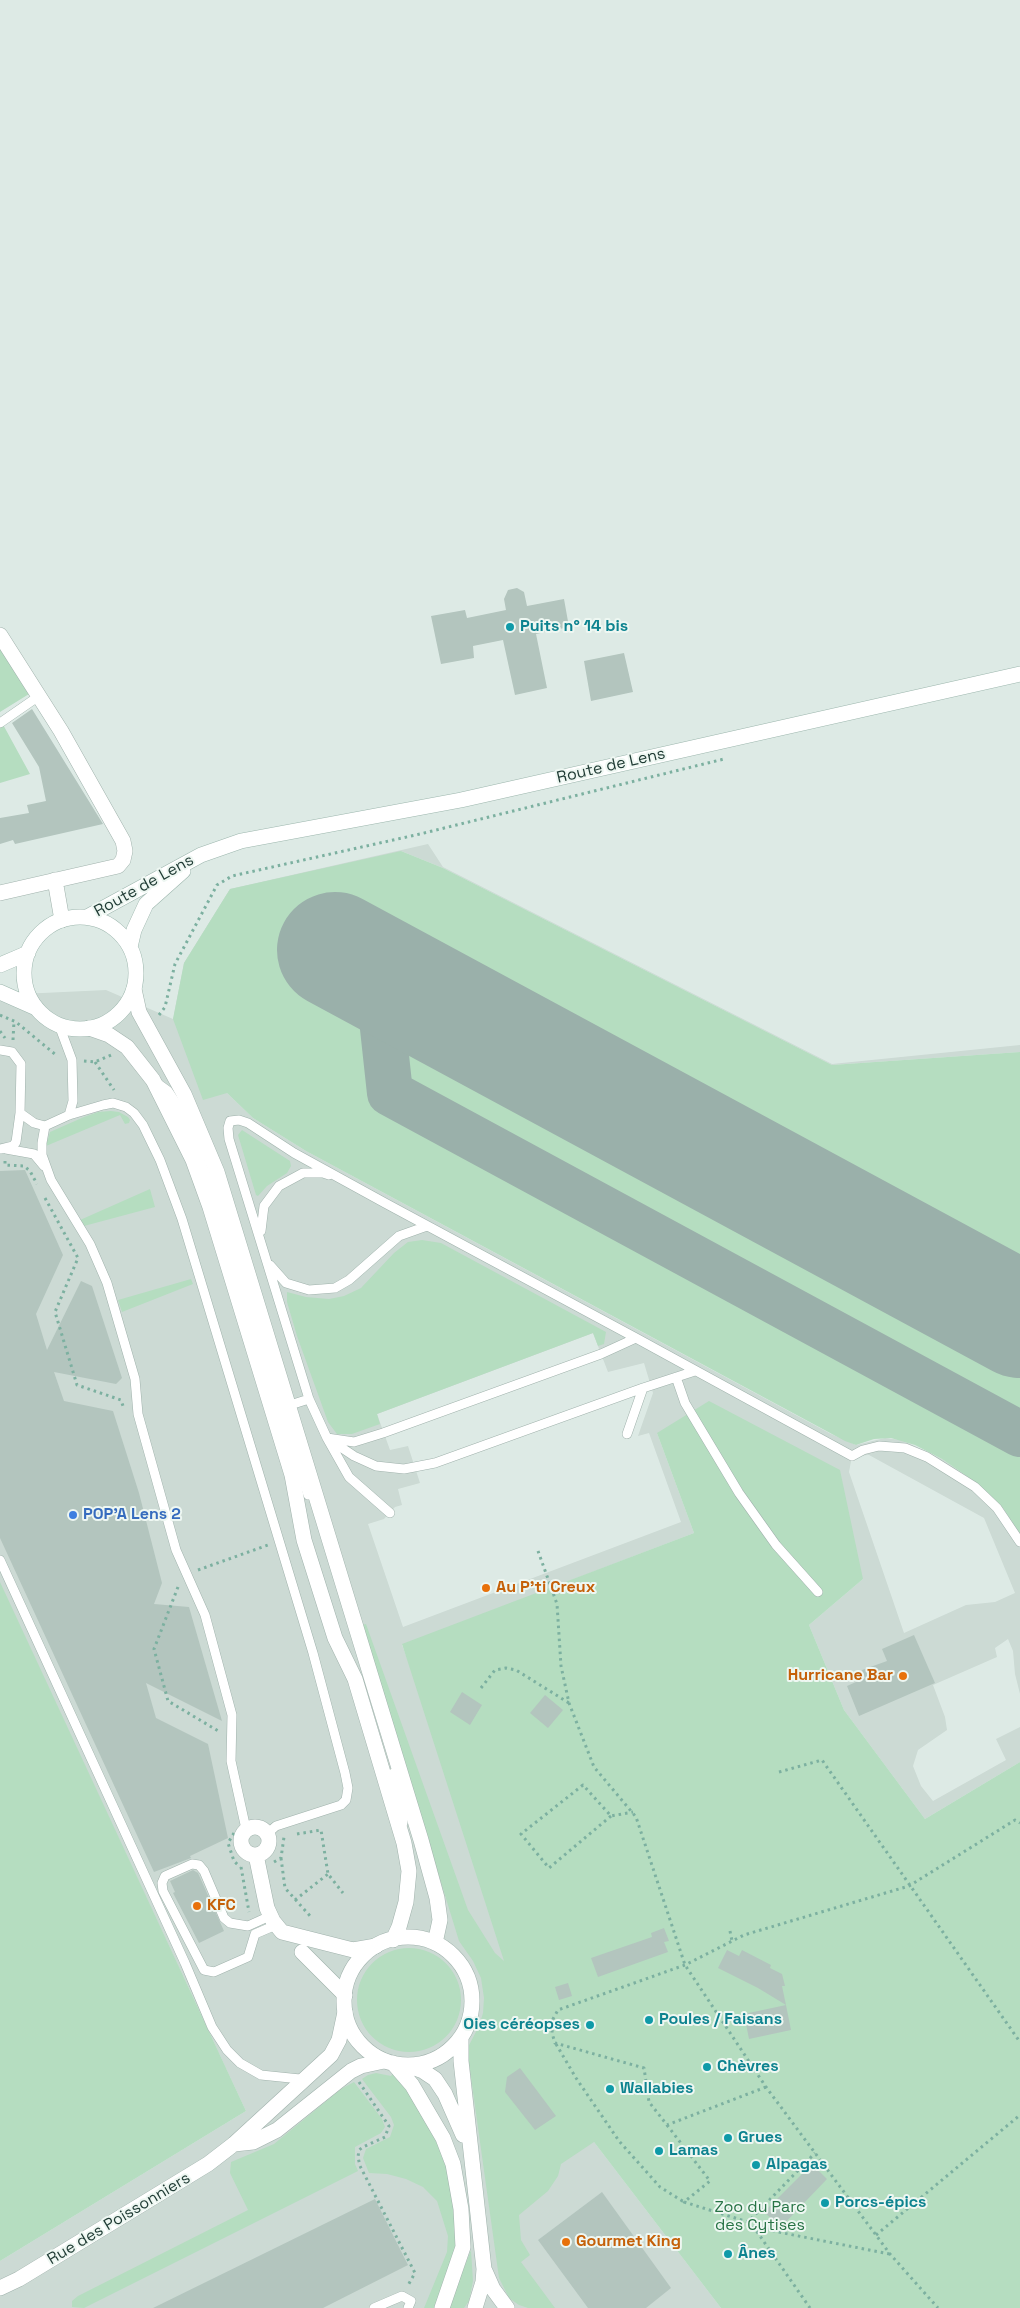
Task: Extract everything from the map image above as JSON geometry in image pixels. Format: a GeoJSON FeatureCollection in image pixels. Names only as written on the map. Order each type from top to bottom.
{"type":"FeatureCollection","features":[{"type":"Feature","properties":{"kind":"street"},"geometry":{"type":"LineString","coordinates":[[0,635],[61,731],[123,842],[126,851],[123,860],[118,866],[0,893]]}},
{"type":"Feature","properties":{"kind":"street","name":"Route de Lens"},"geometry":{"type":"LineString","coordinates":[[87,918],[201,856],[241,842],[461,800],[1020,674]]}},
{"type":"Feature","properties":{"kind":"street","name":"Route de Lens"},"geometry":{"type":"LineString","coordinates":[[130,947],[134,930],[146,904],[201,856]]}},
{"type":"Feature","properties":{"kind":"street"},"geometry":{"type":"LineString","coordinates":[[55,880],[62,920]]}},
{"type":"Feature","properties":{"kind":"street"},"geometry":{"type":"LineString","coordinates":[[134,989],[119,1013],[103,1024],[89,1028],[74,1029],[60,1025],[47,1018],[36,1008],[29,996],[25,982],[25,967],[28,953],[42,933],[62,920],[87,918],[104,922],[119,933],[130,947],[135,968],[134,989],[139,1012],[184,1094],[217,1172],[426,1856],[437,1898],[440,1920],[435,1943]]}},
{"type":"Feature","properties":{"kind":"street"},"geometry":{"type":"LineString","coordinates":[[0,965],[28,953]]}},
{"type":"Feature","properties":{"kind":"street"},"geometry":{"type":"LineString","coordinates":[[0,992],[36,1008]]}},
{"type":"Feature","properties":{"kind":"street"},"geometry":{"type":"LineString","coordinates":[[89,1028],[109,1035],[127,1047],[153,1080],[193,1160],[210,1207],[292,1475],[304,1540],[335,1638],[355,1680],[404,1843],[409,1871],[406,1902],[393,1940]]}},
{"type":"Feature","properties":{"kind":"street"},"geometry":{"type":"LineString","coordinates":[[255,1826],[264,1830],[267,1834],[269,1839],[267,1848],[256,1855],[247,1853],[241,1846],[240,1829],[255,1826]]}},
{"type":"Feature","properties":{"kind":"street"},"geometry":{"type":"LineString","coordinates":[[256,1855],[267,1908],[276,1924],[353,1950],[376,1946],[393,1940],[420,1938],[435,1943],[450,1952],[462,1966],[470,1983],[472,2002],[469,2021],[460,2039],[447,2053],[427,2063],[394,2063]]}},
{"type":"Feature","properties":{"kind":"street"},"geometry":{"type":"LineString","coordinates":[[376,1946],[364,1955],[354,1967],[348,1980],[345,1995],[345,2012],[350,2029],[361,2046],[394,2063],[423,2071],[435,2079],[445,2094],[470,2153]]}},
{"type":"Feature","properties":{"kind":"street"},"geometry":{"type":"LineString","coordinates":[[302,1952],[345,1995]]}},
{"type":"Feature","properties":{"kind":"street","name":"Rue des Poissonniers"},"geometry":{"type":"LineString","coordinates":[[0,2288],[19,2279],[208,2164],[234,2144],[314,2072],[330,2055],[339,2040],[345,2012]]}},
{"type":"Feature","properties":{"kind":"street"},"geometry":{"type":"LineString","coordinates":[[460,2039],[460,2061],[484,2269],[483,2282],[475,2308]]}},
{"type":"Feature","properties":{"kind":"street"},"geometry":{"type":"LineString","coordinates":[[394,2063],[417,2093],[443,2138],[453,2164],[463,2247],[442,2308]]}},
{"type":"Feature","properties":{"kind":"street","name":"Rue des Poissonniers"},"geometry":{"type":"LineString","coordinates":[[234,2144],[253,2142],[277,2130],[351,2071],[361,2066],[394,2063]]}},
{"type":"Feature","properties":{"kind":"street"},"geometry":{"type":"LineString","coordinates":[[484,2269],[493,2288],[507,2308]]}},
{"type":"Feature","properties":{"kind":"lane"},"geometry":{"type":"LineString","coordinates":[[0,723],[39,696]]}},
{"type":"Feature","properties":{"kind":"lane"},"geometry":{"type":"LineString","coordinates":[[60,1025],[72,1060],[73,1101],[69,1115]]}},
{"type":"Feature","properties":{"kind":"lane"},"geometry":{"type":"LineString","coordinates":[[2,1149],[13,1146],[16,1142],[20,1113],[20,1064],[12,1052],[4,1051]]}},
{"type":"Feature","properties":{"kind":"lane"},"geometry":{"type":"LineString","coordinates":[[20,1113],[34,1123],[45,1126],[69,1115],[113,1103],[134,1113],[143,1125],[160,1160],[182,1219],[277,1541],[313,1653],[348,1788],[346,1800],[341,1805],[276,1826],[267,1834]]}},
{"type":"Feature","properties":{"kind":"lane"},"geometry":{"type":"LineString","coordinates":[[390,1512],[349,1477],[327,1438],[309,1399],[230,1139],[228,1128],[230,1121],[239,1120],[248,1123],[294,1153],[852,1456],[863,1450],[880,1446],[904,1448],[927,1457],[975,1487],[997,1508],[1020,1542]]}},
{"type":"Feature","properties":{"kind":"lane"},"geometry":{"type":"LineString","coordinates":[[45,1126],[42,1143],[46,1168]]}},
{"type":"Feature","properties":{"kind":"lane"},"geometry":{"type":"LineString","coordinates":[[2,1149],[34,1154],[46,1168],[90,1244],[106,1283],[135,1379],[138,1414],[176,1550],[205,1615],[232,1715],[231,1761],[240,1829]]}},
{"type":"Feature","properties":{"kind":"lane"},"geometry":{"type":"LineString","coordinates":[[347,1181],[323,1173],[303,1173],[279,1186],[264,1206],[261,1224],[263,1248],[272,1267],[286,1283],[309,1290],[335,1288],[349,1280],[399,1236],[427,1226]]}},
{"type":"Feature","properties":{"kind":"lane"},"geometry":{"type":"LineString","coordinates":[[327,1438],[354,1442],[384,1433],[601,1354],[636,1338]]}},
{"type":"Feature","properties":{"kind":"lane"},"geometry":{"type":"LineString","coordinates":[[327,1438],[354,1456],[376,1466],[404,1469],[436,1462],[695,1371]]}},
{"type":"Feature","properties":{"kind":"lane"},"geometry":{"type":"LineString","coordinates":[[676,1377],[688,1408],[739,1493],[776,1545],[818,1592]]}},
{"type":"Feature","properties":{"kind":"lane"},"geometry":{"type":"LineString","coordinates":[[627,1434],[643,1388]]}},
{"type":"Feature","properties":{"kind":"lane"},"geometry":{"type":"LineString","coordinates":[[287,1406],[309,1399]]}},
{"type":"Feature","properties":{"kind":"lane"},"geometry":{"type":"LineString","coordinates":[[0,1560],[186,1963],[212,2027],[227,2050],[240,2063],[261,2075],[300,2080],[314,2072]]}},
{"type":"Feature","properties":{"kind":"lane"},"geometry":{"type":"LineString","coordinates":[[192,1864],[199,1865],[204,1871],[224,1918],[230,1923],[248,1926],[276,1924],[255,1934],[248,1957],[214,1972],[204,1970],[163,1891],[162,1883],[166,1876],[192,1864]]}},
{"type":"Feature","properties":{"kind":"lane"},"geometry":{"type":"LineString","coordinates":[[374,2308],[402,2296],[412,2301],[408,2308]]}},
{"type":"Feature","properties":{"kind":"path"},"geometry":{"type":"LineString","coordinates":[[148,1030],[165,1007],[175,964],[217,885],[232,876],[420,834],[725,759]]}},
{"type":"Feature","properties":{"kind":"path"},"geometry":{"type":"LineString","coordinates":[[0,1015],[16,1022],[53,1054],[72,1060],[95,1062],[127,1047]]}},
{"type":"Feature","properties":{"kind":"path"},"geometry":{"type":"LineString","coordinates":[[0,1031],[8,1042],[4,1051]]}},
{"type":"Feature","properties":{"kind":"path"},"geometry":{"type":"LineString","coordinates":[[95,1062],[126,1108]]}},
{"type":"Feature","properties":{"kind":"path"},"geometry":{"type":"LineString","coordinates":[[2,1149],[5,1165],[24,1166],[30,1171],[39,1187]]}},
{"type":"Feature","properties":{"kind":"path"},"geometry":{"type":"LineString","coordinates":[[43,1195],[78,1258],[55,1312],[77,1385],[121,1400],[124,1409]]}},
{"type":"Feature","properties":{"kind":"path"},"geometry":{"type":"LineString","coordinates":[[221,1740],[220,1731],[168,1701],[154,1649],[179,1588],[175,1579],[277,1541]]}},
{"type":"Feature","properties":{"kind":"path"},"geometry":{"type":"LineString","coordinates":[[538,1551],[557,1604],[561,1666],[569,1703],[594,1767],[636,1817],[685,1965],[766,2087],[890,2254],[938,2308]]}},
{"type":"Feature","properties":{"kind":"path"},"geometry":{"type":"LineString","coordinates":[[481,1688],[495,1670],[506,1668],[516,1670],[569,1703]]}},
{"type":"Feature","properties":{"kind":"path"},"geometry":{"type":"LineString","coordinates":[[779,1772],[822,1760],[1020,2042]]}},
{"type":"Feature","properties":{"kind":"path"},"geometry":{"type":"LineString","coordinates":[[611,1816],[584,1785],[522,1834],[549,1868],[611,1816],[633,1812]]}},
{"type":"Feature","properties":{"kind":"path"},"geometry":{"type":"LineString","coordinates":[[810,2308],[753,2226],[748,2222],[684,2202],[660,2188],[619,2141],[576,2078],[555,2043],[552,2033],[553,2019],[558,2010],[685,1965],[744,1935],[909,1886],[1015,1820],[1020,1823]]}},
{"type":"Feature","properties":{"kind":"path"},"geometry":{"type":"LineString","coordinates":[[240,1829],[228,1843],[234,1861],[240,1867]]}},
{"type":"Feature","properties":{"kind":"path"},"geometry":{"type":"LineString","coordinates":[[290,1835],[321,1830],[328,1874],[343,1893]]}},
{"type":"Feature","properties":{"kind":"path"},"geometry":{"type":"LineString","coordinates":[[281,1858],[285,1888],[311,1917]]}},
{"type":"Feature","properties":{"kind":"path"},"geometry":{"type":"LineString","coordinates":[[296,1900],[328,1874]]}},
{"type":"Feature","properties":{"kind":"path"},"geometry":{"type":"LineString","coordinates":[[730,1931],[732,1941]]}},
{"type":"Feature","properties":{"kind":"path"},"geometry":{"type":"LineString","coordinates":[[555,2043],[644,2068],[649,2102],[710,2181],[684,2202]]}},
{"type":"Feature","properties":{"kind":"path"},"geometry":{"type":"LineString","coordinates":[[351,2071],[386,2119],[389,2126],[385,2137],[363,2147],[359,2150],[358,2157],[360,2166],[414,2273],[402,2296]]}},
{"type":"Feature","properties":{"kind":"path"},"geometry":{"type":"LineString","coordinates":[[668,2125],[766,2087]]}},
{"type":"Feature","properties":{"kind":"path"},"geometry":{"type":"LineString","coordinates":[[876,2236],[1020,2115]]}},
{"type":"Feature","properties":{"kind":"path"},"geometry":{"type":"LineString","coordinates":[[748,2222],[815,2153]]}},
{"type":"Feature","properties":{"kind":"path"},"geometry":{"type":"LineString","coordinates":[[753,2226],[890,2254]]}},
{"type":"Feature","properties":{"kind":"shaded area"},"geometry":{"type":"Polygon","coordinates":[[[428,844],[443,867],[832,1064],[1020,1045],[1020,1052],[832,1065],[443,868],[401,851],[227,1093],[253,1118],[306,1151],[831,1434],[856,1445],[885,1438],[902,1440],[942,1459],[978,1484],[1003,1508],[1020,1534],[1020,1694],[1015,1674],[1013,1651],[1008,1639],[995,1648],[997,1657],[933,1685],[945,1717],[947,1730],[918,1750],[913,1766],[921,1786],[933,1801],[1006,1760],[996,1739],[1020,1727],[1020,1762],[925,1819],[844,1710],[809,1625],[863,1579],[657,1433],[694,1533],[402,1645],[594,2142],[721,2308],[0,2308],[0,2261],[246,2111],[0,1584],[0,995],[106,990],[173,1019],[184,963],[230,889],[428,844]],[[593,1333],[377,1414],[390,1450],[408,1446],[420,1483],[398,1489],[402,1505],[395,1507],[384,1519],[368,1524],[403,1627],[681,1522],[649,1433],[638,1436],[653,1393],[644,1363],[608,1372],[593,1333]],[[869,1455],[852,1456],[849,1472],[904,1633],[966,1605],[995,1602],[1015,1593],[984,1518],[869,1455]]]}},
{"type":"Feature","properties":{"kind":"green space"},"geometry":{"type":"Polygon","coordinates":[[[0,649],[29,694],[0,712],[0,649]]]}},
{"type":"Feature","properties":{"kind":"green space"},"geometry":{"type":"Polygon","coordinates":[[[0,719],[30,774],[0,783],[0,719]]]}},
{"type":"Feature","properties":{"kind":"green space"},"geometry":{"type":"Polygon","coordinates":[[[401,851],[443,868],[832,1065],[1020,1052],[1020,1534],[1003,1508],[978,1484],[942,1459],[915,1445],[891,1438],[874,1439],[856,1445],[845,1441],[306,1151],[253,1118],[227,1093],[203,1100],[173,1019],[184,963],[230,889],[401,851]]]}},
{"type":"Feature","properties":{"kind":"green space"},"geometry":{"type":"Polygon","coordinates":[[[98,1112],[119,1112],[128,1117],[129,1123],[125,1124],[120,1115],[46,1146],[50,1132],[98,1112]]]}},
{"type":"Feature","properties":{"kind":"green space"},"geometry":{"type":"Polygon","coordinates":[[[242,1130],[290,1161],[291,1166],[287,1173],[267,1186],[258,1196],[256,1195],[238,1135],[242,1130]]]}},
{"type":"Feature","properties":{"kind":"green space"},"geometry":{"type":"Polygon","coordinates":[[[150,1189],[155,1207],[84,1226],[80,1220],[150,1189]]]}},
{"type":"Feature","properties":{"kind":"green space"},"geometry":{"type":"Polygon","coordinates":[[[422,1240],[441,1243],[606,1332],[604,1344],[598,1346],[593,1333],[377,1414],[380,1424],[352,1434],[337,1434],[328,1422],[297,1336],[287,1302],[287,1292],[306,1297],[329,1299],[344,1296],[361,1288],[394,1253],[408,1242],[422,1240]]]}},
{"type":"Feature","properties":{"kind":"green space"},"geometry":{"type":"Polygon","coordinates":[[[191,1279],[193,1284],[122,1312],[118,1300],[191,1279]]]}},
{"type":"Feature","properties":{"kind":"green space","name":"Zoo du Parc des Cytises"},"geometry":{"type":"Polygon","coordinates":[[[709,1401],[840,1470],[863,1579],[809,1625],[844,1710],[925,1819],[1020,1762],[1020,2308],[721,2308],[594,2142],[561,2164],[558,2176],[548,2191],[519,2215],[521,2240],[530,2255],[521,2262],[555,2308],[528,2308],[519,2305],[509,2298],[499,2278],[467,2049],[479,2026],[483,2013],[484,1998],[481,1978],[473,1961],[459,1941],[362,1625],[366,1624],[468,1910],[495,1953],[504,1961],[402,1644],[694,1533],[657,1433],[709,1401]]]}},
{"type":"Feature","properties":{"kind":"green space"},"geometry":{"type":"Polygon","coordinates":[[[0,1582],[246,2111],[0,2261],[0,1582]]]}},
{"type":"Feature","properties":{"kind":"green space"},"geometry":{"type":"Polygon","coordinates":[[[409,1948],[429,1952],[438,1956],[446,1963],[453,1971],[457,1980],[461,2000],[457,2020],[453,2029],[446,2037],[438,2044],[429,2048],[409,2052],[389,2048],[380,2044],[372,2037],[365,2029],[361,2020],[357,2000],[361,1980],[365,1971],[372,1963],[380,1956],[389,1952],[409,1948]]]}},
{"type":"Feature","properties":{"kind":"green space"},"geometry":{"type":"Polygon","coordinates":[[[376,2073],[391,2076],[393,2073],[399,2077],[443,2146],[459,2238],[437,2308],[424,2308],[447,2252],[448,2236],[437,2201],[423,2187],[406,2179],[387,2174],[369,2173],[363,2158],[366,2149],[390,2137],[394,2125],[391,2117],[362,2079],[376,2073]]]}},
{"type":"Feature","properties":{"kind":"green space"},"geometry":{"type":"Polygon","coordinates":[[[354,2082],[382,2119],[385,2127],[381,2133],[355,2147],[355,2164],[358,2171],[84,2308],[72,2307],[72,2301],[78,2296],[248,2210],[230,2173],[231,2162],[274,2144],[341,2089],[354,2082]]]}},
{"type":"Feature","properties":{"kind":"green space"},"geometry":{"type":"Polygon","coordinates":[[[471,2250],[473,2281],[469,2301],[464,2308],[448,2308],[471,2250]]]}},
{"type":"Feature","properties":{"kind":"building"},"geometry":{"type":"Polygon","coordinates":[[[517,588],[524,592],[527,606],[564,599],[569,627],[536,634],[547,688],[515,695],[503,640],[473,646],[474,658],[441,664],[431,616],[465,610],[467,618],[506,610],[504,599],[508,590],[517,588]]]}},
{"type":"Feature","properties":{"kind":"building"},"geometry":{"type":"Polygon","coordinates":[[[624,653],[633,692],[591,701],[584,661],[624,653]]]}},
{"type":"Feature","properties":{"kind":"building"},"geometry":{"type":"Polygon","coordinates":[[[32,709],[103,824],[15,844],[13,840],[0,844],[0,818],[29,813],[27,805],[46,801],[39,767],[12,723],[32,709]]]}},
{"type":"Feature","properties":{"kind":"building","name":"POP'A Lens 2"},"geometry":{"type":"Polygon","coordinates":[[[25,1170],[63,1255],[36,1314],[47,1350],[81,1281],[92,1286],[122,1378],[116,1384],[54,1372],[64,1401],[113,1411],[139,1493],[162,1583],[154,1604],[189,1607],[222,1721],[146,1683],[156,1718],[208,1744],[228,1838],[190,1856],[191,1858],[154,1872],[0,1538],[0,1171],[25,1170]]]}},
{"type":"Feature","properties":{"kind":"building","name":"Hurricane Bar"},"geometry":{"type":"Polygon","coordinates":[[[914,1635],[935,1683],[859,1716],[847,1686],[865,1678],[862,1670],[887,1661],[882,1649],[914,1635]]]}},
{"type":"Feature","properties":{"kind":"building"},"geometry":{"type":"Polygon","coordinates":[[[462,1692],[482,1705],[470,1725],[450,1712],[462,1692]]]}},
{"type":"Feature","properties":{"kind":"building"},"geometry":{"type":"Polygon","coordinates":[[[545,1695],[563,1710],[548,1728],[530,1713],[545,1695]]]}},
{"type":"Feature","properties":{"kind":"building","name":"KFC"},"geometry":{"type":"Polygon","coordinates":[[[193,1870],[198,1873],[224,1931],[199,1943],[173,1893],[175,1892],[170,1881],[193,1870]]]}},
{"type":"Feature","properties":{"kind":"building"},"geometry":{"type":"Polygon","coordinates":[[[664,1928],[669,1941],[664,1942],[668,1952],[598,1977],[591,1958],[652,1937],[651,1933],[664,1928]]]}},
{"type":"Feature","properties":{"kind":"building"},"geometry":{"type":"Polygon","coordinates":[[[727,1950],[739,1956],[742,1950],[771,1965],[770,1968],[782,1974],[785,1986],[782,1986],[786,2005],[758,1988],[718,1968],[727,1950]]]}},
{"type":"Feature","properties":{"kind":"building"},"geometry":{"type":"Polygon","coordinates":[[[568,1983],[572,1996],[559,2000],[555,1987],[568,1983]]]}},
{"type":"Feature","properties":{"kind":"building"},"geometry":{"type":"Polygon","coordinates":[[[786,2005],[791,2030],[749,2039],[744,2014],[786,2005]]]}},
{"type":"Feature","properties":{"kind":"building"},"geometry":{"type":"Polygon","coordinates":[[[520,2068],[556,2116],[535,2130],[505,2092],[507,2077],[520,2068]]]}},
{"type":"Feature","properties":{"kind":"building"},"geometry":{"type":"Polygon","coordinates":[[[812,2164],[827,2179],[781,2227],[764,2212],[812,2164]]]}},
{"type":"Feature","properties":{"kind":"building"},"geometry":{"type":"Polygon","coordinates":[[[602,2192],[671,2288],[646,2308],[588,2308],[538,2240],[602,2192]]]}},
{"type":"Feature","properties":{"kind":"building"},"geometry":{"type":"Polygon","coordinates":[[[375,2199],[408,2265],[323,2308],[153,2308],[375,2199]]]}},
{"type":"Feature","properties":{"kind":"taxiway"},"geometry":{"type":"LineString","coordinates":[[377,973],[390,1093],[1020,1434]]}},
{"type":"Feature","properties":{"kind":"runway"},"geometry":{"type":"LineString","coordinates":[[335,950],[1020,1320]]}},
{"type":"Feature","properties":{"kind":"place","name":"Puits n° 14 bis"},"geometry":{"type":"Point","coordinates":[510,627]}},
{"type":"Feature","properties":{"kind":"place","name":"POP'A Lens 2"},"geometry":{"type":"Point","coordinates":[73,1515]}},
{"type":"Feature","properties":{"kind":"place","name":"Au P'ti Creux"},"geometry":{"type":"Point","coordinates":[486,1588]}},
{"type":"Feature","properties":{"kind":"place","name":"Hurricane Bar"},"geometry":{"type":"Point","coordinates":[903,1676]}},
{"type":"Feature","properties":{"kind":"place","name":"KFC"},"geometry":{"type":"Point","coordinates":[197,1906]}},
{"type":"Feature","properties":{"kind":"place","name":"Poules / Faisans"},"geometry":{"type":"Point","coordinates":[649,2020]}},
{"type":"Feature","properties":{"kind":"place","name":"Oies céréopses"},"geometry":{"type":"Point","coordinates":[590,2025]}},
{"type":"Feature","properties":{"kind":"place","name":"Chèvres"},"geometry":{"type":"Point","coordinates":[707,2067]}},
{"type":"Feature","properties":{"kind":"place","name":"Wallabies"},"geometry":{"type":"Point","coordinates":[610,2089]}},
{"type":"Feature","properties":{"kind":"place","name":"Grues"},"geometry":{"type":"Point","coordinates":[728,2138]}},
{"type":"Feature","properties":{"kind":"place","name":"Lamas"},"geometry":{"type":"Point","coordinates":[659,2151]}},
{"type":"Feature","properties":{"kind":"place","name":"Alpagas"},"geometry":{"type":"Point","coordinates":[756,2165]}},
{"type":"Feature","properties":{"kind":"place","name":"Porcs-épics"},"geometry":{"type":"Point","coordinates":[825,2203]}},
{"type":"Feature","properties":{"kind":"place","name":"Gourmet King"},"geometry":{"type":"Point","coordinates":[566,2242]}},
{"type":"Feature","properties":{"kind":"place","name":"Ânes"},"geometry":{"type":"Point","coordinates":[728,2254]}}]}
